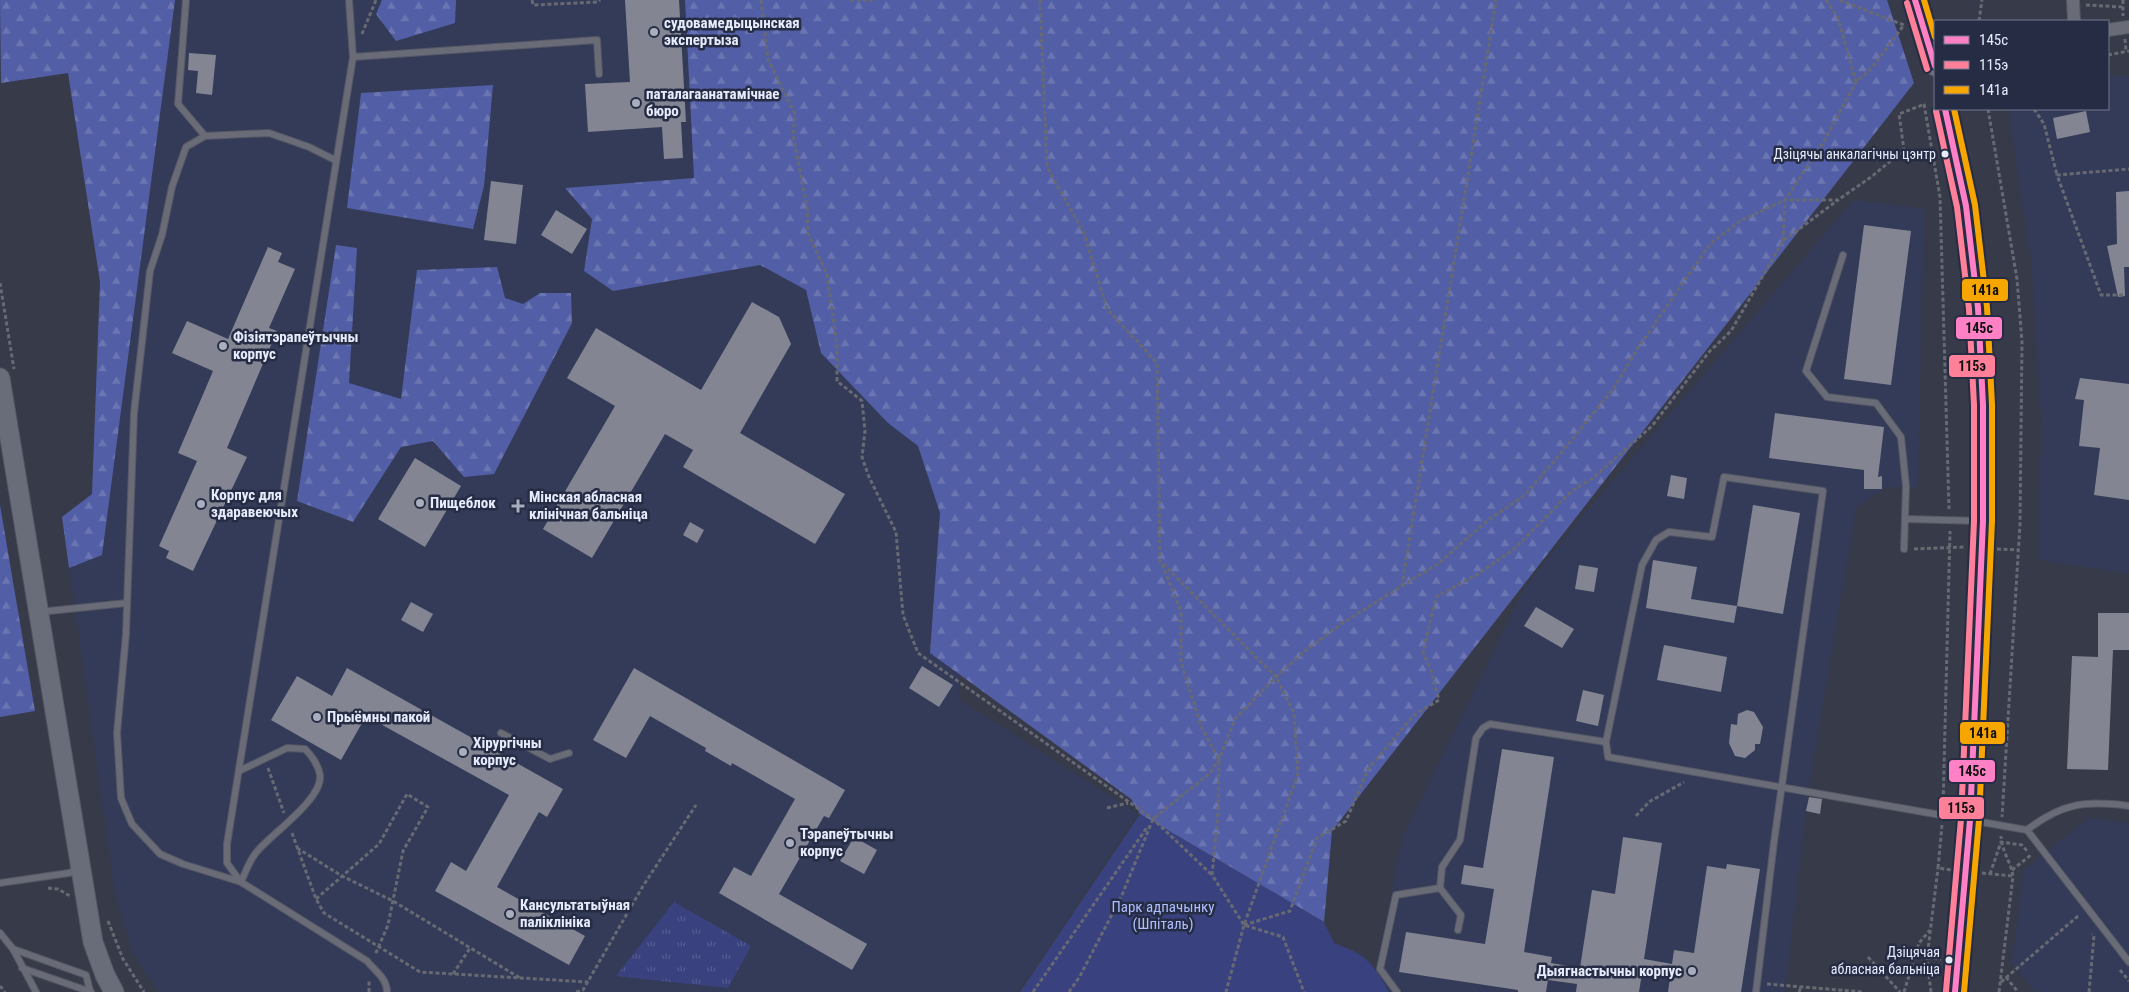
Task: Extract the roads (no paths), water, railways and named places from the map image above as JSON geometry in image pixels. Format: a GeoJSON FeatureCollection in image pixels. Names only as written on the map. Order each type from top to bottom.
{"type":"FeatureCollection","features":[{"type":"Feature","properties":{"kind":"main road"},"geometry":{"type":"LineString","coordinates":[[1915,0],[1934,63]]}},
{"type":"Feature","properties":{"kind":"main road"},"geometry":{"type":"LineString","coordinates":[[1945,110],[1966,206],[1978,308],[1983,405],[1983,521],[1970,820],[1955,992]]}},
{"type":"Feature","properties":{"kind":"main road"},"geometry":{"type":"LineString","coordinates":[[0,378],[93,942],[105,976],[114,992]]}},
{"type":"Feature","properties":{"kind":"street"},"geometry":{"type":"LineString","coordinates":[[2073,2],[2074,20]]}},
{"type":"Feature","properties":{"kind":"street"},"geometry":{"type":"LineString","coordinates":[[2109,30],[2129,27]]}},
{"type":"Feature","properties":{"kind":"lane"},"geometry":{"type":"LineString","coordinates":[[186,0],[178,104],[205,136]]}},
{"type":"Feature","properties":{"kind":"lane"},"geometry":{"type":"LineString","coordinates":[[241,882],[227,864],[228,844],[335,160],[353,57],[349,0]]}},
{"type":"Feature","properties":{"kind":"lane"},"geometry":{"type":"LineString","coordinates":[[353,57],[597,40],[599,74]]}},
{"type":"Feature","properties":{"kind":"lane"},"geometry":{"type":"LineString","coordinates":[[335,160],[309,147],[269,133],[205,136],[186,147],[172,187],[162,235],[150,271],[134,413],[127,603],[117,734],[121,798],[132,824],[160,854],[183,864],[241,882],[367,961],[381,976],[387,986],[387,992]]}},
{"type":"Feature","properties":{"kind":"lane"},"geometry":{"type":"LineString","coordinates":[[1843,255],[1806,371],[1827,397],[1876,403],[1900,437],[1906,486],[1904,550]]}},
{"type":"Feature","properties":{"kind":"lane"},"geometry":{"type":"LineString","coordinates":[[1756,992],[1774,842],[1782,788],[1823,491],[1724,477],[1712,537],[1669,532],[1656,540],[1642,565],[1606,742],[1608,758],[1698,773],[1782,788],[1943,816],[1970,820],[2001,826],[2027,830],[2129,962]]}},
{"type":"Feature","properties":{"kind":"lane"},"geometry":{"type":"LineString","coordinates":[[1905,519],[1983,521]]}},
{"type":"Feature","properties":{"kind":"lane"},"geometry":{"type":"LineString","coordinates":[[38,612],[127,603]]}},
{"type":"Feature","properties":{"kind":"lane"},"geometry":{"type":"LineString","coordinates":[[1458,930],[1461,915],[1440,888],[1442,867],[1460,840],[1476,738],[1483,728],[1490,724],[1606,742]]}},
{"type":"Feature","properties":{"kind":"lane"},"geometry":{"type":"LineString","coordinates":[[501,732],[550,759],[569,753]]}},
{"type":"Feature","properties":{"kind":"lane"},"geometry":{"type":"LineString","coordinates":[[239,771],[286,748],[305,749],[315,760],[320,777],[314,793],[288,823],[254,854],[241,882]]}},
{"type":"Feature","properties":{"kind":"lane"},"geometry":{"type":"LineString","coordinates":[[2027,830],[2045,816],[2076,805],[2100,802],[2129,806]]}},
{"type":"Feature","properties":{"kind":"lane"},"geometry":{"type":"LineString","coordinates":[[0,883],[69,873],[80,869]]}},
{"type":"Feature","properties":{"kind":"lane"},"geometry":{"type":"LineString","coordinates":[[1397,992],[1380,969],[1396,895],[1440,888]]}},
{"type":"Feature","properties":{"kind":"lane"},"geometry":{"type":"LineString","coordinates":[[0,933],[13,949],[36,992]]}},
{"type":"Feature","properties":{"kind":"lane"},"geometry":{"type":"LineString","coordinates":[[13,949],[86,975],[91,991]]}},
{"type":"Feature","properties":{"kind":"lane"},"geometry":{"type":"LineString","coordinates":[[22,968],[91,991]]}},
{"type":"Feature","properties":{"kind":"place","name":"судовамедыцынская экспертыза"},"geometry":{"type":"Point","coordinates":[654,32]}},
{"type":"Feature","properties":{"kind":"place","name":"паталагаанатамічнае бюро"},"geometry":{"type":"Point","coordinates":[636,103]}},
{"type":"Feature","properties":{"kind":"place","name":"Дзіцячы анкалагічны цэнтр"},"geometry":{"type":"Point","coordinates":[1945,154]}},
{"type":"Feature","properties":{"kind":"place","name":"Фізіятэрапеўтычны корпус"},"geometry":{"type":"Point","coordinates":[223,346]}},
{"type":"Feature","properties":{"kind":"place","name":"Пищеблок"},"geometry":{"type":"Point","coordinates":[420,503]}},
{"type":"Feature","properties":{"kind":"place","name":"Корпус для здаравеючых"},"geometry":{"type":"Point","coordinates":[201,504]}},
{"type":"Feature","properties":{"kind":"place","name":"Мінская абласная клінічная бальніца"},"geometry":{"type":"Point","coordinates":[518,506]}},
{"type":"Feature","properties":{"kind":"place","name":"Прыёмны пакой"},"geometry":{"type":"Point","coordinates":[317,717]}},
{"type":"Feature","properties":{"kind":"place","name":"Хірургічны корпус"},"geometry":{"type":"Point","coordinates":[463,752]}},
{"type":"Feature","properties":{"kind":"place","name":"Тэрапеўтычны корпус"},"geometry":{"type":"Point","coordinates":[790,843]}},
{"type":"Feature","properties":{"kind":"place","name":"Кансультатыўная паліклініка"},"geometry":{"type":"Point","coordinates":[510,914]}},
{"type":"Feature","properties":{"kind":"place","name":"Дзіцячая абласная бальніца"},"geometry":{"type":"Point","coordinates":[1949,960]}},
{"type":"Feature","properties":{"kind":"place","name":"Дыягнастычны корпус"},"geometry":{"type":"Point","coordinates":[1692,971]}},
{"type":"Feature","properties":{"kind":"park label","name":"Парк адпачынку (Шпіталь)"},"geometry":{"type":"Point","coordinates":[1163,916]}}]}
